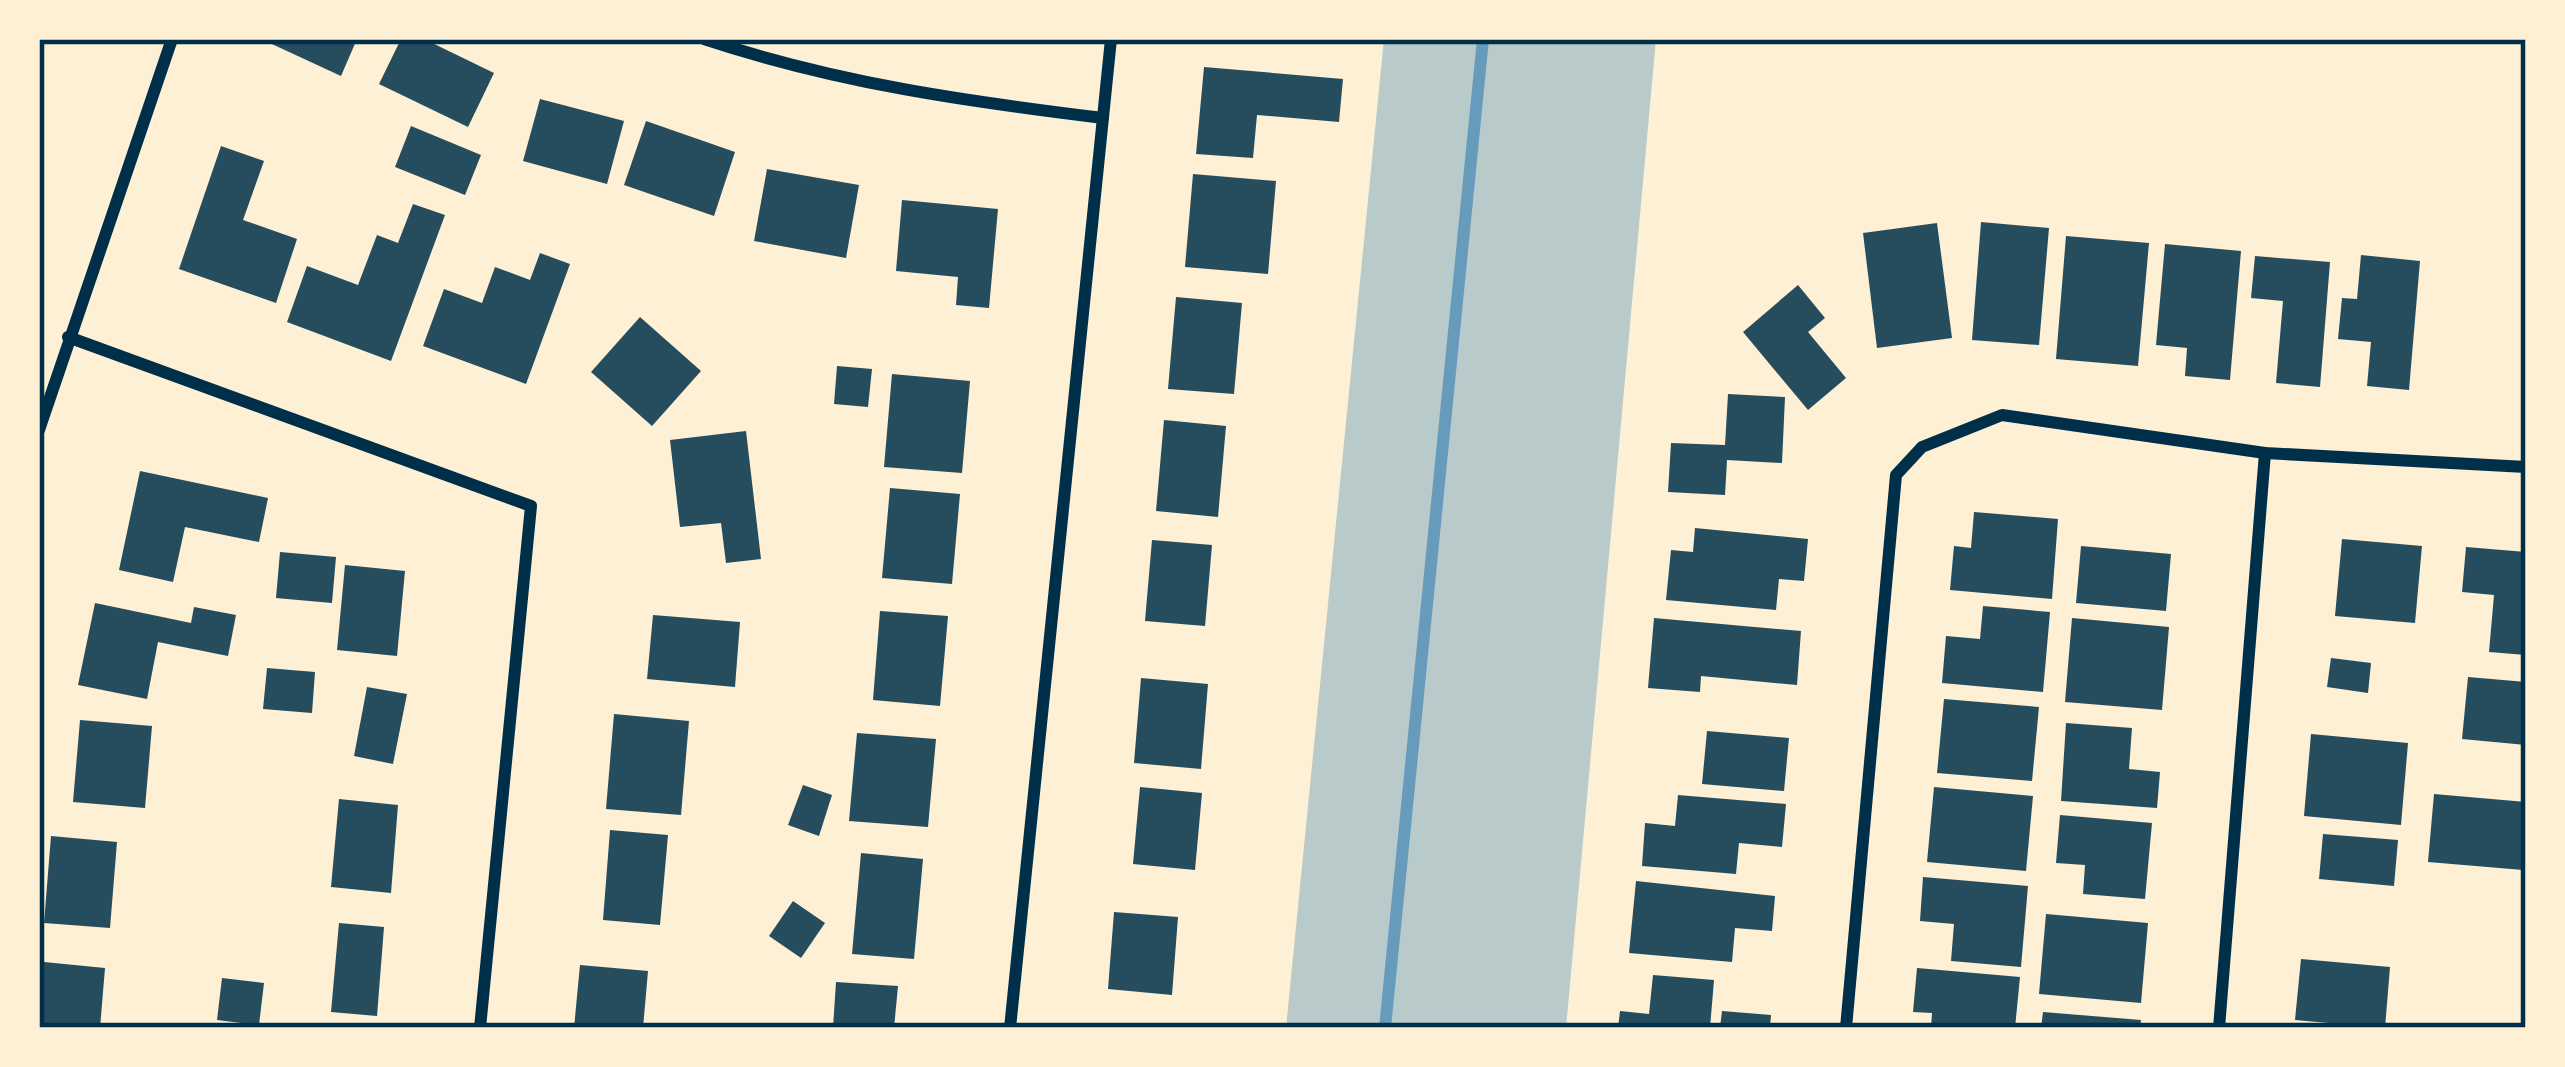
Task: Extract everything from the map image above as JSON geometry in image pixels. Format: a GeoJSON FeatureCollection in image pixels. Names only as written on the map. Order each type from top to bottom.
{"type":"FeatureCollection","features":[{"type":"Feature","properties":{"kind":"street"},"geometry":{"type":"LineString","coordinates":[[39,430],[172,39]]}},
{"type":"Feature","properties":{"kind":"street"},"geometry":{"type":"LineString","coordinates":[[704,39],[776,63],[940,99],[1102,118]]}},
{"type":"Feature","properties":{"kind":"street"},"geometry":{"type":"LineString","coordinates":[[1010,1028],[1111,39]]}},
{"type":"Feature","properties":{"kind":"street"},"geometry":{"type":"LineString","coordinates":[[68,337],[531,506],[480,1028]]}},
{"type":"Feature","properties":{"kind":"street"},"geometry":{"type":"LineString","coordinates":[[1846,1028],[1896,475],[1922,447],[2002,416],[2265,453],[2526,467]]}},
{"type":"Feature","properties":{"kind":"street"},"geometry":{"type":"LineString","coordinates":[[2219,1028],[2265,453]]}},
{"type":"Feature","properties":{"kind":"shaded area"},"geometry":{"type":"Polygon","coordinates":[[[1384,39],[1656,39],[1566,1028],[1286,1028],[1384,39]]]}},
{"type":"Feature","properties":{"kind":"building"},"geometry":{"type":"Polygon","coordinates":[[[261,39],[357,39],[341,76],[261,39]]]}},
{"type":"Feature","properties":{"kind":"building"},"geometry":{"type":"Polygon","coordinates":[[[401,39],[424,39],[494,73],[468,127],[379,84],[401,39]]]}},
{"type":"Feature","properties":{"kind":"building"},"geometry":{"type":"Polygon","coordinates":[[[1204,67],[1343,79],[1339,122],[1257,115],[1253,158],[1196,154],[1204,67]]]}},
{"type":"Feature","properties":{"kind":"building"},"geometry":{"type":"Polygon","coordinates":[[[540,99],[624,121],[607,184],[523,161],[540,99]]]}},
{"type":"Feature","properties":{"kind":"building"},"geometry":{"type":"Polygon","coordinates":[[[646,121],[735,152],[714,216],[624,185],[646,121]]]}},
{"type":"Feature","properties":{"kind":"building"},"geometry":{"type":"Polygon","coordinates":[[[411,126],[481,155],[465,195],[395,167],[411,126]]]}},
{"type":"Feature","properties":{"kind":"building"},"geometry":{"type":"Polygon","coordinates":[[[221,146],[264,161],[243,220],[297,239],[276,303],[179,269],[221,146]]]}},
{"type":"Feature","properties":{"kind":"building"},"geometry":{"type":"Polygon","coordinates":[[[767,169],[859,185],[846,258],[754,241],[767,169]]]}},
{"type":"Feature","properties":{"kind":"building"},"geometry":{"type":"Polygon","coordinates":[[[1193,174],[1276,181],[1268,274],[1185,267],[1193,174]]]}},
{"type":"Feature","properties":{"kind":"building"},"geometry":{"type":"Polygon","coordinates":[[[902,200],[998,209],[989,308],[956,305],[958,277],[896,271],[902,200]]]}},
{"type":"Feature","properties":{"kind":"building"},"geometry":{"type":"Polygon","coordinates":[[[413,204],[445,215],[391,361],[287,322],[307,266],[358,285],[377,235],[398,243],[413,204]]]}},
{"type":"Feature","properties":{"kind":"building"},"geometry":{"type":"Polygon","coordinates":[[[1981,222],[2049,228],[2039,345],[1972,340],[1981,222]]]}},
{"type":"Feature","properties":{"kind":"building"},"geometry":{"type":"Polygon","coordinates":[[[1937,223],[1952,338],[1877,348],[1863,233],[1937,223]]]}},
{"type":"Feature","properties":{"kind":"building"},"geometry":{"type":"Polygon","coordinates":[[[2066,236],[2149,243],[2138,366],[2056,359],[2066,236]]]}},
{"type":"Feature","properties":{"kind":"building"},"geometry":{"type":"Polygon","coordinates":[[[2165,244],[2241,251],[2230,380],[2185,376],[2187,348],[2156,345],[2165,244]]]}},
{"type":"Feature","properties":{"kind":"building"},"geometry":{"type":"Polygon","coordinates":[[[540,253],[570,264],[526,384],[423,346],[444,289],[482,303],[495,267],[530,280],[540,253]]]}},
{"type":"Feature","properties":{"kind":"building"},"geometry":{"type":"Polygon","coordinates":[[[2361,255],[2420,261],[2409,390],[2367,386],[2371,342],[2338,339],[2342,298],[2357,299],[2361,255]]]}},
{"type":"Feature","properties":{"kind":"building"},"geometry":{"type":"Polygon","coordinates":[[[2255,256],[2330,262],[2320,387],[2276,383],[2283,301],[2251,298],[2255,256]]]}},
{"type":"Feature","properties":{"kind":"building"},"geometry":{"type":"Polygon","coordinates":[[[1798,285],[1825,318],[1808,332],[1846,378],[1808,410],[1743,332],[1798,285]]]}},
{"type":"Feature","properties":{"kind":"building"},"geometry":{"type":"Polygon","coordinates":[[[1176,297],[1242,303],[1234,394],[1168,389],[1176,297]]]}},
{"type":"Feature","properties":{"kind":"building"},"geometry":{"type":"Polygon","coordinates":[[[640,317],[701,371],[652,426],[591,372],[640,317]]]}},
{"type":"Feature","properties":{"kind":"building"},"geometry":{"type":"Polygon","coordinates":[[[837,366],[872,369],[868,407],[834,404],[837,366]]]}},
{"type":"Feature","properties":{"kind":"building"},"geometry":{"type":"Polygon","coordinates":[[[892,374],[970,381],[962,473],[884,467],[892,374]]]}},
{"type":"Feature","properties":{"kind":"building"},"geometry":{"type":"Polygon","coordinates":[[[1728,394],[1785,397],[1782,463],[1727,460],[1725,495],[1668,492],[1671,443],[1725,445],[1728,394]]]}},
{"type":"Feature","properties":{"kind":"building"},"geometry":{"type":"Polygon","coordinates":[[[1164,420],[1226,426],[1218,517],[1156,511],[1164,420]]]}},
{"type":"Feature","properties":{"kind":"building"},"geometry":{"type":"Polygon","coordinates":[[[746,431],[761,559],[726,563],[721,523],[680,527],[670,440],[746,431]]]}},
{"type":"Feature","properties":{"kind":"building"},"geometry":{"type":"Polygon","coordinates":[[[140,471],[268,498],[259,542],[185,527],[173,582],[119,570],[140,471]]]}},
{"type":"Feature","properties":{"kind":"building"},"geometry":{"type":"Polygon","coordinates":[[[890,488],[960,494],[952,584],[882,578],[890,488]]]}},
{"type":"Feature","properties":{"kind":"building"},"geometry":{"type":"Polygon","coordinates":[[[1974,512],[2058,519],[2052,599],[1950,590],[1954,546],[1971,548],[1974,512]]]}},
{"type":"Feature","properties":{"kind":"building"},"geometry":{"type":"Polygon","coordinates":[[[1695,528],[1808,539],[1804,581],[1779,579],[1776,610],[1666,600],[1671,550],[1693,552],[1695,528]]]}},
{"type":"Feature","properties":{"kind":"building"},"geometry":{"type":"Polygon","coordinates":[[[2342,539],[2422,546],[2415,623],[2335,616],[2342,539]]]}},
{"type":"Feature","properties":{"kind":"building"},"geometry":{"type":"Polygon","coordinates":[[[1152,540],[1212,545],[1205,626],[1145,621],[1152,540]]]}},
{"type":"Feature","properties":{"kind":"building"},"geometry":{"type":"Polygon","coordinates":[[[2081,546],[2171,554],[2166,611],[2076,603],[2081,546]]]}},
{"type":"Feature","properties":{"kind":"building"},"geometry":{"type":"Polygon","coordinates":[[[2466,547],[2526,552],[2526,655],[2489,652],[2494,595],[2462,592],[2466,547]]]}},
{"type":"Feature","properties":{"kind":"building"},"geometry":{"type":"Polygon","coordinates":[[[280,552],[336,557],[332,603],[276,598],[280,552]]]}},
{"type":"Feature","properties":{"kind":"building"},"geometry":{"type":"Polygon","coordinates":[[[345,565],[405,571],[397,656],[337,650],[345,565]]]}},
{"type":"Feature","properties":{"kind":"building"},"geometry":{"type":"Polygon","coordinates":[[[95,603],[191,623],[194,607],[236,615],[228,656],[158,642],[147,699],[78,685],[95,603]]]}},
{"type":"Feature","properties":{"kind":"building"},"geometry":{"type":"Polygon","coordinates":[[[1983,606],[2050,612],[2043,692],[1942,683],[1946,636],[1980,639],[1983,606]]]}},
{"type":"Feature","properties":{"kind":"building"},"geometry":{"type":"Polygon","coordinates":[[[880,611],[948,616],[940,706],[873,700],[880,611]]]}},
{"type":"Feature","properties":{"kind":"building"},"geometry":{"type":"Polygon","coordinates":[[[653,615],[740,622],[735,687],[647,679],[653,615]]]}},
{"type":"Feature","properties":{"kind":"building"},"geometry":{"type":"Polygon","coordinates":[[[1654,618],[1801,631],[1797,685],[1701,676],[1700,692],[1648,688],[1654,618]]]}},
{"type":"Feature","properties":{"kind":"building"},"geometry":{"type":"Polygon","coordinates":[[[2072,618],[2169,627],[2162,710],[2065,702],[2072,618]]]}},
{"type":"Feature","properties":{"kind":"building"},"geometry":{"type":"Polygon","coordinates":[[[2331,658],[2371,663],[2368,693],[2327,687],[2331,658]]]}},
{"type":"Feature","properties":{"kind":"building"},"geometry":{"type":"Polygon","coordinates":[[[267,668],[315,672],[312,713],[263,709],[267,668]]]}},
{"type":"Feature","properties":{"kind":"building"},"geometry":{"type":"Polygon","coordinates":[[[2468,677],[2526,682],[2526,745],[2462,739],[2468,677]]]}},
{"type":"Feature","properties":{"kind":"building"},"geometry":{"type":"Polygon","coordinates":[[[1141,678],[1208,684],[1201,769],[1134,763],[1141,678]]]}},
{"type":"Feature","properties":{"kind":"building"},"geometry":{"type":"Polygon","coordinates":[[[367,687],[407,694],[393,764],[354,756],[367,687]]]}},
{"type":"Feature","properties":{"kind":"building"},"geometry":{"type":"Polygon","coordinates":[[[1944,699],[2039,707],[2032,781],[1937,773],[1944,699]]]}},
{"type":"Feature","properties":{"kind":"building"},"geometry":{"type":"Polygon","coordinates":[[[614,714],[689,721],[681,815],[606,809],[614,714]]]}},
{"type":"Feature","properties":{"kind":"building"},"geometry":{"type":"Polygon","coordinates":[[[80,720],[152,726],[145,808],[73,802],[80,720]]]}},
{"type":"Feature","properties":{"kind":"building"},"geometry":{"type":"Polygon","coordinates":[[[2066,723],[2132,728],[2129,769],[2160,772],[2157,808],[2061,801],[2066,723]]]}},
{"type":"Feature","properties":{"kind":"building"},"geometry":{"type":"Polygon","coordinates":[[[1707,731],[1789,738],[1784,791],[1702,784],[1707,731]]]}},
{"type":"Feature","properties":{"kind":"building"},"geometry":{"type":"Polygon","coordinates":[[[857,733],[936,739],[928,827],[849,821],[857,733]]]}},
{"type":"Feature","properties":{"kind":"building"},"geometry":{"type":"Polygon","coordinates":[[[2311,734],[2408,743],[2401,825],[2304,816],[2311,734]]]}},
{"type":"Feature","properties":{"kind":"building"},"geometry":{"type":"Polygon","coordinates":[[[803,785],[832,795],[819,836],[788,825],[803,785]]]}},
{"type":"Feature","properties":{"kind":"building"},"geometry":{"type":"Polygon","coordinates":[[[1140,787],[1202,793],[1195,870],[1133,864],[1140,787]]]}},
{"type":"Feature","properties":{"kind":"building"},"geometry":{"type":"Polygon","coordinates":[[[1934,787],[2033,796],[2026,871],[1927,862],[1934,787]]]}},
{"type":"Feature","properties":{"kind":"building"},"geometry":{"type":"Polygon","coordinates":[[[2434,794],[2526,802],[2523,870],[2428,862],[2434,794]]]}},
{"type":"Feature","properties":{"kind":"building"},"geometry":{"type":"Polygon","coordinates":[[[1678,795],[1786,804],[1782,847],[1739,843],[1736,874],[1642,866],[1645,823],[1675,826],[1678,795]]]}},
{"type":"Feature","properties":{"kind":"building"},"geometry":{"type":"Polygon","coordinates":[[[339,799],[398,805],[391,893],[331,887],[339,799]]]}},
{"type":"Feature","properties":{"kind":"building"},"geometry":{"type":"Polygon","coordinates":[[[2060,815],[2152,823],[2145,899],[2083,894],[2085,865],[2056,863],[2060,815]]]}},
{"type":"Feature","properties":{"kind":"building"},"geometry":{"type":"Polygon","coordinates":[[[610,830],[668,835],[660,925],[603,920],[610,830]]]}},
{"type":"Feature","properties":{"kind":"building"},"geometry":{"type":"Polygon","coordinates":[[[2323,834],[2398,840],[2394,886],[2319,879],[2323,834]]]}},
{"type":"Feature","properties":{"kind":"building"},"geometry":{"type":"Polygon","coordinates":[[[51,836],[117,842],[110,928],[44,923],[51,836]]]}},
{"type":"Feature","properties":{"kind":"building"},"geometry":{"type":"Polygon","coordinates":[[[861,853],[923,859],[914,959],[852,954],[861,853]]]}},
{"type":"Feature","properties":{"kind":"building"},"geometry":{"type":"Polygon","coordinates":[[[1923,877],[2028,886],[2021,967],[1951,961],[1954,924],[1920,921],[1923,877]]]}},
{"type":"Feature","properties":{"kind":"building"},"geometry":{"type":"Polygon","coordinates":[[[1636,881],[1775,896],[1772,931],[1735,928],[1732,962],[1629,953],[1636,881]]]}},
{"type":"Feature","properties":{"kind":"building"},"geometry":{"type":"Polygon","coordinates":[[[793,901],[825,923],[801,958],[769,936],[793,901]]]}},
{"type":"Feature","properties":{"kind":"building"},"geometry":{"type":"Polygon","coordinates":[[[1114,912],[1178,917],[1172,995],[1108,989],[1114,912]]]}},
{"type":"Feature","properties":{"kind":"building"},"geometry":{"type":"Polygon","coordinates":[[[2046,914],[2148,923],[2141,1003],[2039,994],[2046,914]]]}},
{"type":"Feature","properties":{"kind":"building"},"geometry":{"type":"Polygon","coordinates":[[[339,923],[384,927],[377,1016],[331,1012],[339,923]]]}},
{"type":"Feature","properties":{"kind":"building"},"geometry":{"type":"Polygon","coordinates":[[[2301,959],[2390,967],[2385,1028],[2295,1020],[2301,959]]]}},
{"type":"Feature","properties":{"kind":"building"},"geometry":{"type":"Polygon","coordinates":[[[44,962],[105,968],[100,1028],[39,1028],[44,962]]]}},
{"type":"Feature","properties":{"kind":"building"},"geometry":{"type":"Polygon","coordinates":[[[580,965],[648,971],[643,1028],[574,1028],[580,965]]]}},
{"type":"Feature","properties":{"kind":"building"},"geometry":{"type":"Polygon","coordinates":[[[1917,968],[2020,977],[2015,1028],[1931,1028],[1932,1013],[1913,1012],[1917,968]]]}},
{"type":"Feature","properties":{"kind":"building"},"geometry":{"type":"Polygon","coordinates":[[[1653,975],[1714,980],[1710,1028],[1618,1028],[1620,1011],[1649,1014],[1653,975]]]}},
{"type":"Feature","properties":{"kind":"building"},"geometry":{"type":"Polygon","coordinates":[[[222,978],[264,983],[259,1025],[217,1020],[222,978]]]}},
{"type":"Feature","properties":{"kind":"building"},"geometry":{"type":"Polygon","coordinates":[[[836,982],[898,986],[894,1028],[833,1028],[836,982]]]}},
{"type":"Feature","properties":{"kind":"building"},"geometry":{"type":"Polygon","coordinates":[[[1722,1011],[1771,1015],[1770,1028],[1720,1028],[1722,1011]]]}},
{"type":"Feature","properties":{"kind":"building"},"geometry":{"type":"Polygon","coordinates":[[[2043,1012],[2141,1020],[2140,1028],[2041,1028],[2043,1012]]]}},
{"type":"Feature","properties":{"kind":"waterway"},"geometry":{"type":"LineString","coordinates":[[1385,1028],[1483,39]]}}]}
